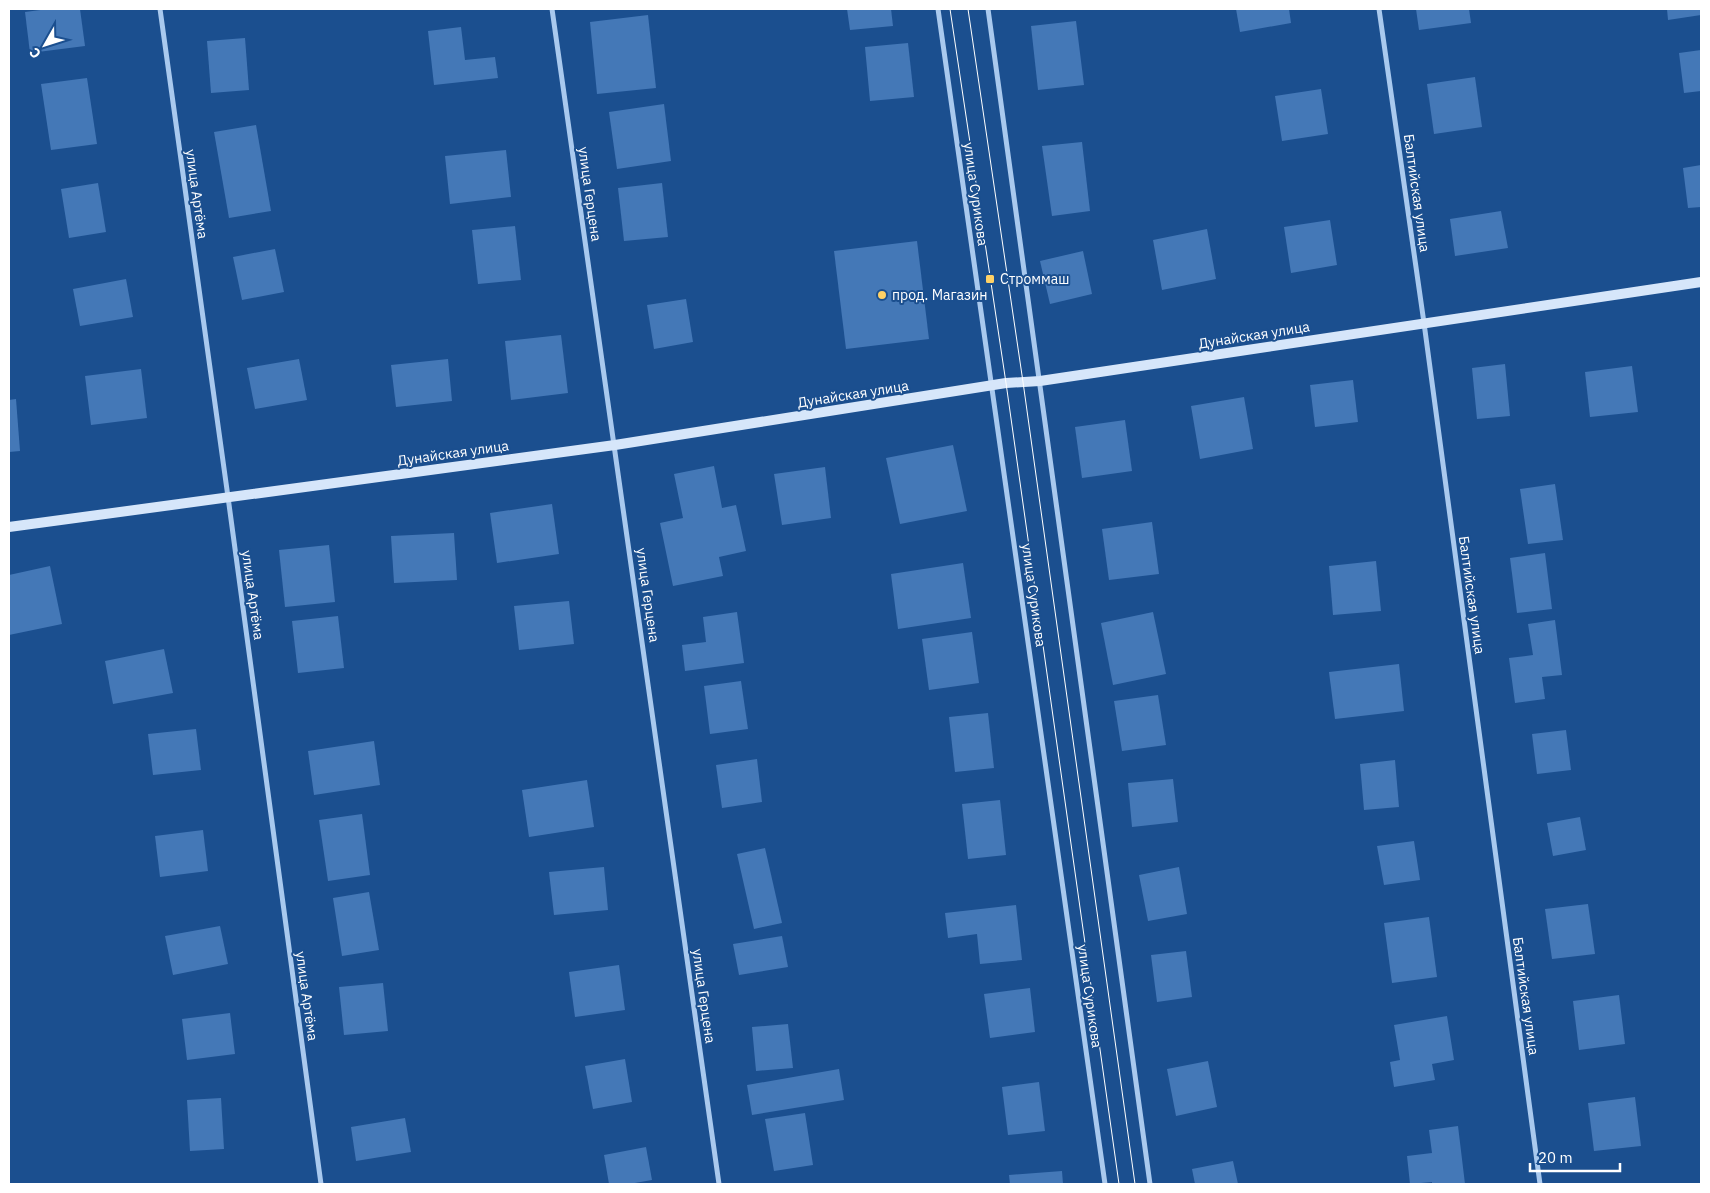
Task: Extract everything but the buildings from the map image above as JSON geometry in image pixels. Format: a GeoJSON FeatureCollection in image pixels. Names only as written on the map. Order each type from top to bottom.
{"type":"FeatureCollection","features":[{"type":"Feature","properties":{"kind":"street","name":"улица Артёма"},"geometry":{"type":"LineString","coordinates":[[160,9],[321,1184]]}},
{"type":"Feature","properties":{"kind":"street","name":"улица Герцена"},"geometry":{"type":"LineString","coordinates":[[552,9],[719,1184]]}},
{"type":"Feature","properties":{"kind":"street","name":"улица Сурикова"},"geometry":{"type":"LineString","coordinates":[[938,9],[1105,1184]]}},
{"type":"Feature","properties":{"kind":"street"},"geometry":{"type":"LineString","coordinates":[[988,9],[1150,1184]]}},
{"type":"Feature","properties":{"kind":"street","name":"Балтийская улица"},"geometry":{"type":"LineString","coordinates":[[1379,9],[1424,323],[1540,1184]]}},
{"type":"Feature","properties":{"kind":"street","name":"Дунайская улица"},"geometry":{"type":"LineString","coordinates":[[9,527],[615,445],[1006,383],[1040,381],[1701,282]]}},
{"type":"Feature","properties":{"kind":"tram line"},"geometry":{"type":"LineString","coordinates":[[950,9],[1006,383],[1119,1184]]}},
{"type":"Feature","properties":{"kind":"tram line"},"geometry":{"type":"LineString","coordinates":[[968,9],[1023,382],[1135,1184]]}},
{"type":"Feature","properties":{"kind":"place","name":"Строммаш"},"geometry":{"type":"Point","coordinates":[990,279]}},
{"type":"Feature","properties":{"kind":"place","name":"прод. Магазин"},"geometry":{"type":"Point","coordinates":[882,295]}}]}
